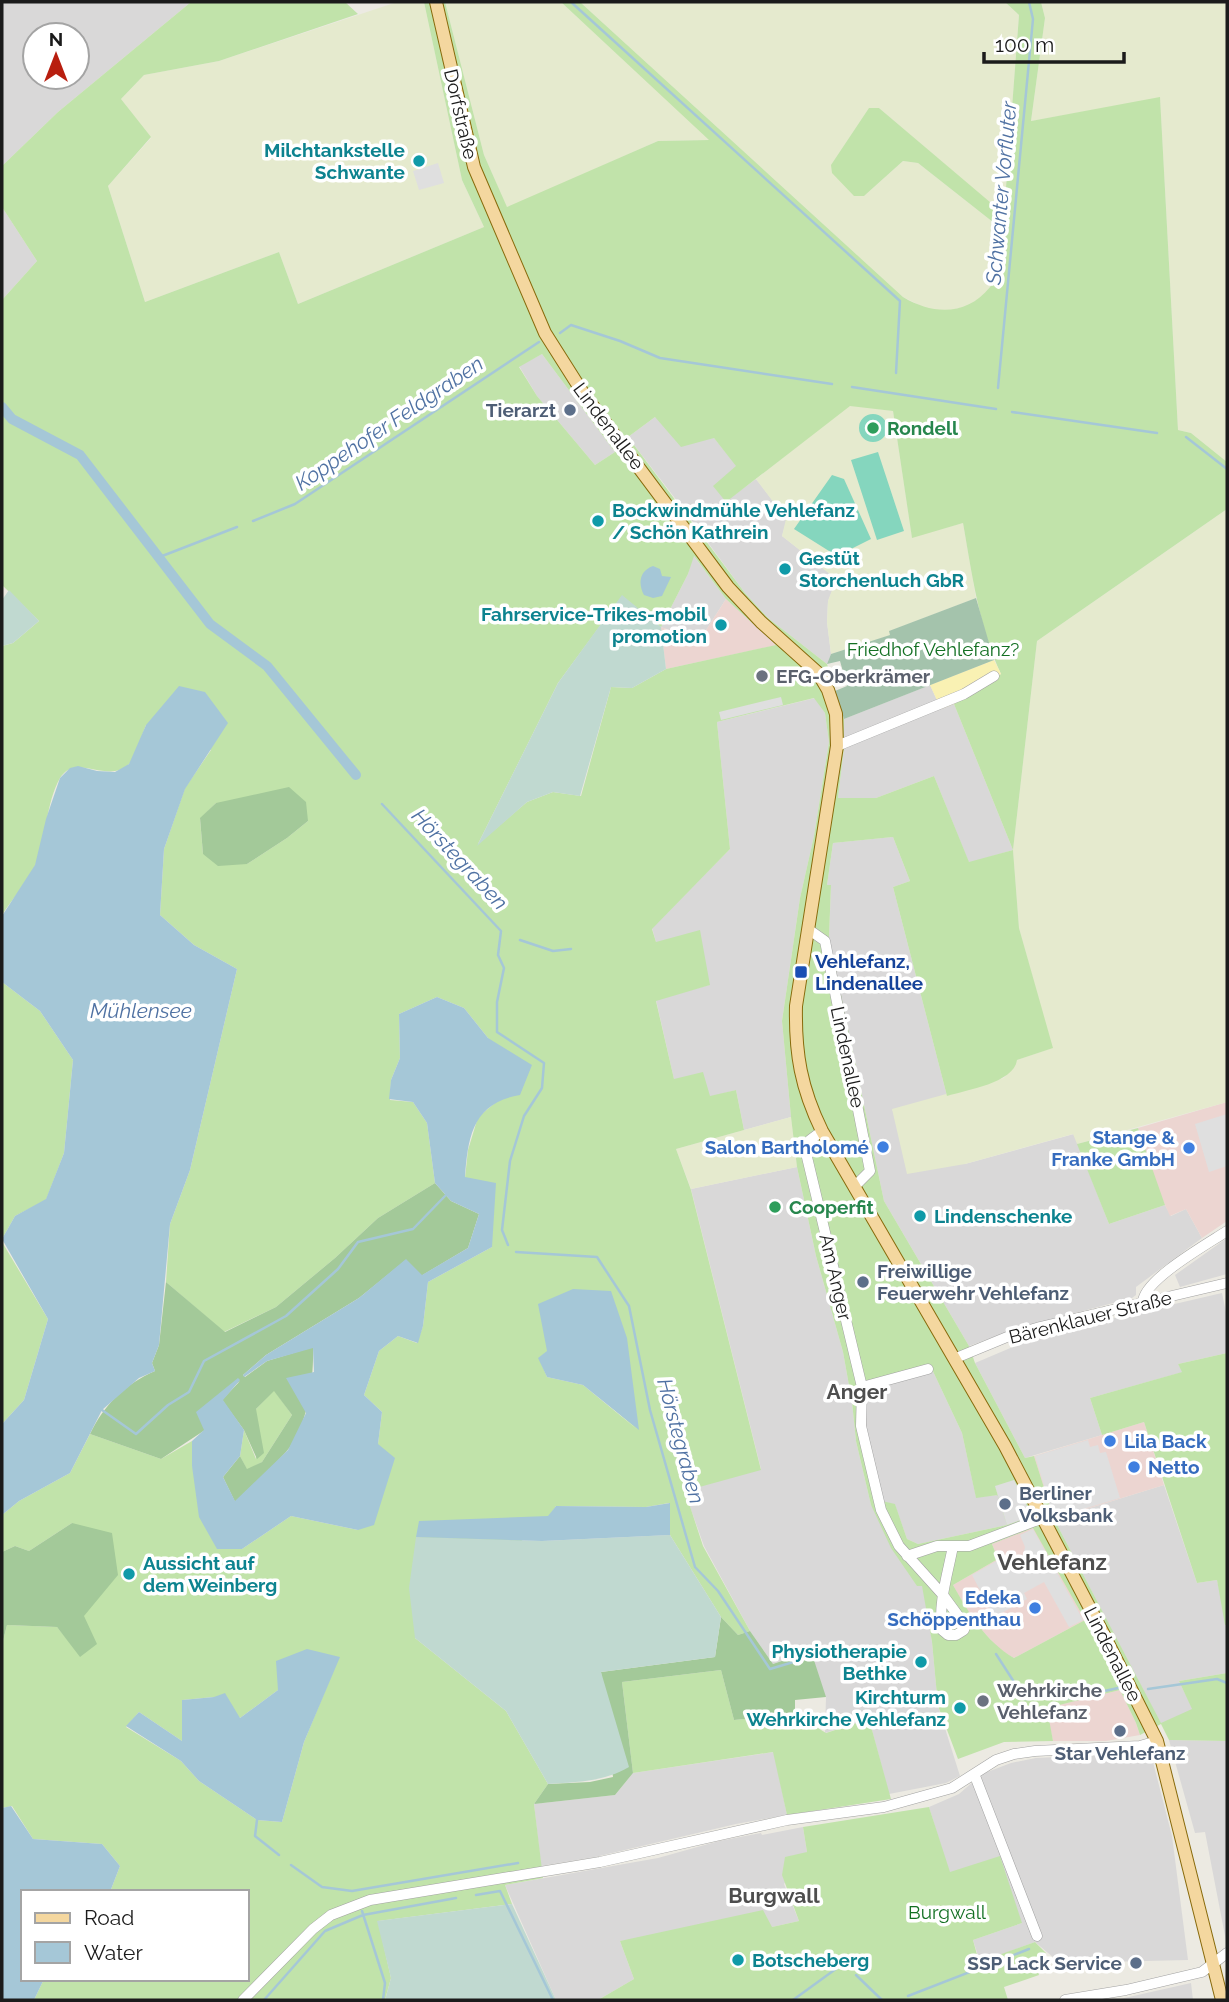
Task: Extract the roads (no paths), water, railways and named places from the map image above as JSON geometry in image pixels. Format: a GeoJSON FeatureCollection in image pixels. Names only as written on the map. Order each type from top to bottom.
{"type":"FeatureCollection","features":[{"type":"Feature","properties":{"kind":"main road","name":"Dorfstraße"},"geometry":{"type":"LineString","coordinates":[[436,2],[474,167],[498,223]]}},
{"type":"Feature","properties":{"kind":"main road","name":"Lindenallee"},"geometry":{"type":"LineString","coordinates":[[498,223],[545,333],[583,393],[728,587],[818,673],[828,690],[836,714],[837,746],[796,1006],[796,1040],[800,1072],[808,1102],[854,1188],[956,1358],[1043,1518],[1157,1741],[1222,2000]]}},
{"type":"Feature","properties":{"kind":"street"},"geometry":{"type":"LineString","coordinates":[[837,746],[964,694],[994,676]]}},
{"type":"Feature","properties":{"kind":"street","name":"Lindenallee"},"geometry":{"type":"LineString","coordinates":[[808,929],[825,941],[863,1130],[870,1171],[854,1188]]}},
{"type":"Feature","properties":{"kind":"street","name":"Am Anger"},"geometry":{"type":"LineString","coordinates":[[822,1131],[810,1140],[806,1153],[862,1387],[861,1426],[881,1510],[899,1546],[943,1595],[953,1546]]}},
{"type":"Feature","properties":{"kind":"street"},"geometry":{"type":"LineString","coordinates":[[1143,1302],[1143,1297],[1150,1287],[1161,1277],[1227,1231]]}},
{"type":"Feature","properties":{"kind":"street","name":"Bärenklauer Straße"},"geometry":{"type":"LineString","coordinates":[[956,1358],[1040,1326],[1227,1283]]}},
{"type":"Feature","properties":{"kind":"street"},"geometry":{"type":"LineString","coordinates":[[862,1387],[928,1369]]}},
{"type":"Feature","properties":{"kind":"street"},"geometry":{"type":"LineString","coordinates":[[907,1556],[937,1546],[969,1546],[1043,1518]]}},
{"type":"Feature","properties":{"kind":"street"},"geometry":{"type":"LineString","coordinates":[[243,2000],[313,1929],[331,1915],[370,1900],[623,1857],[787,1820],[884,1807],[940,1793],[975,1776],[996,1760],[1014,1754],[1140,1746],[1157,1741]]}},
{"type":"Feature","properties":{"kind":"street"},"geometry":{"type":"LineString","coordinates":[[975,1776],[1037,1936]]}},
{"type":"Feature","properties":{"kind":"street"},"geometry":{"type":"LineString","coordinates":[[1065,2000],[1126,1990],[1202,1972],[1227,1953]]}},
{"type":"Feature","properties":{"kind":"water"},"geometry":{"type":"Polygon","coordinates":[[[653,566],[660,569],[662,576],[671,577],[662,596],[653,598],[644,595],[641,582],[642,574],[653,566]]]}},
{"type":"Feature","properties":{"kind":"water","name":"Mühlensee"},"geometry":{"type":"Polygon","coordinates":[[[179,686],[205,692],[228,723],[185,789],[164,849],[160,915],[194,945],[237,969],[190,1170],[170,1224],[159,1345],[152,1363],[155,1371],[139,1378],[102,1410],[70,1473],[19,1501],[2,1515],[2,1424],[24,1400],[48,1319],[2,1239],[15,1216],[46,1199],[64,1153],[73,1060],[40,1011],[2,982],[2,916],[35,865],[46,819],[60,778],[70,768],[78,766],[115,772],[129,764],[146,725],[179,686]]]}},
{"type":"Feature","properties":{"kind":"water"},"geometry":{"type":"Polygon","coordinates":[[[437,997],[464,1008],[488,1038],[532,1065],[520,1095],[492,1105],[483,1114],[471,1135],[468,1148],[465,1177],[496,1183],[492,1247],[428,1282],[423,1326],[418,1343],[398,1336],[379,1351],[364,1395],[382,1412],[378,1444],[395,1458],[374,1525],[358,1530],[291,1516],[242,1549],[217,1549],[199,1517],[192,1466],[192,1441],[204,1430],[196,1412],[238,1378],[240,1380],[223,1400],[244,1430],[240,1456],[223,1477],[235,1501],[288,1450],[306,1413],[286,1378],[314,1372],[313,1348],[267,1361],[244,1377],[243,1375],[266,1355],[359,1298],[406,1259],[422,1275],[468,1248],[479,1214],[451,1201],[435,1183],[427,1123],[413,1102],[389,1099],[391,1080],[400,1058],[399,1014],[437,997]]]}},
{"type":"Feature","properties":{"kind":"water"},"geometry":{"type":"Polygon","coordinates":[[[573,1289],[611,1291],[627,1338],[639,1430],[583,1385],[547,1377],[538,1358],[547,1351],[538,1304],[573,1289]]]}},
{"type":"Feature","properties":{"kind":"water"},"geometry":{"type":"Polygon","coordinates":[[[670,1503],[670,1535],[542,1541],[416,1537],[419,1521],[548,1516],[556,1506],[646,1507],[670,1503]]]}},
{"type":"Feature","properties":{"kind":"water"},"geometry":{"type":"Polygon","coordinates":[[[307,1649],[340,1657],[304,1742],[282,1822],[257,1820],[199,1781],[181,1761],[126,1726],[139,1712],[182,1741],[182,1700],[214,1697],[225,1693],[240,1718],[278,1690],[276,1661],[307,1649]]]}},
{"type":"Feature","properties":{"kind":"water"},"geometry":{"type":"Polygon","coordinates":[[[11,1806],[33,1839],[102,1844],[120,1866],[111,1890],[21,1890],[21,1981],[43,1981],[34,2000],[2,2000],[2,1808],[11,1806]]]}},
{"type":"Feature","properties":{"kind":"waterway"},"geometry":{"type":"LineString","coordinates":[[571,2],[900,301],[896,373]]}},
{"type":"Feature","properties":{"kind":"waterway","name":"Schwanter Vorfluter"},"geometry":{"type":"LineString","coordinates":[[998,388],[1033,19],[1029,2]]}},
{"type":"Feature","properties":{"kind":"waterway","name":"Koppehofer Feldgraben"},"geometry":{"type":"LineString","coordinates":[[560,333],[571,325],[660,358],[832,384]]}},
{"type":"Feature","properties":{"kind":"waterway","name":"Koppehofer Feldgraben"},"geometry":{"type":"LineString","coordinates":[[253,521],[295,504],[539,342]]}},
{"type":"Feature","properties":{"kind":"waterway","name":"Koppehofer Feldgraben"},"geometry":{"type":"LineString","coordinates":[[852,387],[996,409]]}},
{"type":"Feature","properties":{"kind":"waterway","name":"Hörstegraben"},"geometry":{"type":"LineString","coordinates":[[2,407],[12,419],[80,455],[210,624],[267,666],[356,775]]}},
{"type":"Feature","properties":{"kind":"waterway","name":"Koppehofer Feldgraben"},"geometry":{"type":"LineString","coordinates":[[1012,412],[1157,433]]}},
{"type":"Feature","properties":{"kind":"waterway","name":"Koppehofer Feldgraben"},"geometry":{"type":"LineString","coordinates":[[1186,437],[1227,469]]}},
{"type":"Feature","properties":{"kind":"waterway","name":"Koppehofer Feldgraben"},"geometry":{"type":"LineString","coordinates":[[157,558],[237,527]]}},
{"type":"Feature","properties":{"kind":"waterway","name":"Hörstegraben"},"geometry":{"type":"LineString","coordinates":[[382,804],[501,931],[498,955],[504,968],[497,1002],[497,1032],[544,1063],[542,1088],[524,1116],[510,1161],[502,1230],[508,1245]]}},
{"type":"Feature","properties":{"kind":"waterway"},"geometry":{"type":"LineString","coordinates":[[520,940],[553,951],[571,949]]}},
{"type":"Feature","properties":{"kind":"waterway"},"geometry":{"type":"LineString","coordinates":[[102,1410],[136,1434],[168,1405],[189,1392],[204,1361],[286,1316],[338,1269],[358,1242],[413,1229],[446,1195]]}},
{"type":"Feature","properties":{"kind":"waterway","name":"Hörstegraben"},"geometry":{"type":"LineString","coordinates":[[516,1252],[597,1257],[629,1306],[650,1410],[695,1567],[718,1591],[770,1669],[800,1660]]}},
{"type":"Feature","properties":{"kind":"waterway"},"geometry":{"type":"LineString","coordinates":[[996,1654],[1025,1699],[1073,1698],[1118,1688]]}},
{"type":"Feature","properties":{"kind":"waterway"},"geometry":{"type":"LineString","coordinates":[[1148,1689],[1217,1679],[1227,1683]]}},
{"type":"Feature","properties":{"kind":"waterway"},"geometry":{"type":"LineString","coordinates":[[257,1820],[255,1836],[279,1855]]}},
{"type":"Feature","properties":{"kind":"waterway"},"geometry":{"type":"LineString","coordinates":[[291,1865],[322,1887],[352,1891],[518,1863]]}},
{"type":"Feature","properties":{"kind":"waterway"},"geometry":{"type":"LineString","coordinates":[[476,1895],[500,1891],[553,2000]]}},
{"type":"Feature","properties":{"kind":"waterway"},"geometry":{"type":"LineString","coordinates":[[264,2000],[325,1931],[363,1915],[456,1898]]}},
{"type":"Feature","properties":{"kind":"waterway"},"geometry":{"type":"LineString","coordinates":[[362,1911],[385,1983],[383,2000]]}},
{"type":"Feature","properties":{"kind":"waterway"},"geometry":{"type":"LineString","coordinates":[[908,1996],[1029,1949]]}},
{"type":"Feature","properties":{"kind":"waterway"},"geometry":{"type":"LineString","coordinates":[[793,2000],[844,1963]]}},
{"type":"Feature","properties":{"kind":"waterway"},"geometry":{"type":"LineString","coordinates":[[856,1975],[882,2000]]}},
{"type":"Feature","properties":{"kind":"place","name":"Milchtankstelle Schwante"},"geometry":{"type":"Point","coordinates":[419,161]}},
{"type":"Feature","properties":{"kind":"place","name":"Tierarzt"},"geometry":{"type":"Point","coordinates":[570,410]}},
{"type":"Feature","properties":{"kind":"place","name":"Rondell"},"geometry":{"type":"Point","coordinates":[873,428]}},
{"type":"Feature","properties":{"kind":"place","name":"Bockwindmühle Vehlefanz / Schön Kathrein"},"geometry":{"type":"Point","coordinates":[598,521]}},
{"type":"Feature","properties":{"kind":"place","name":"Gestüt Storchenluch GbR"},"geometry":{"type":"Point","coordinates":[785,569]}},
{"type":"Feature","properties":{"kind":"place","name":"Fahrservice-Trikes-mobil promotion"},"geometry":{"type":"Point","coordinates":[721,625]}},
{"type":"Feature","properties":{"kind":"place","name":"EFG-Oberkrämer"},"geometry":{"type":"Point","coordinates":[762,676]}},
{"type":"Feature","properties":{"kind":"place","name":"Vehlefanz, Lindenallee"},"geometry":{"type":"Point","coordinates":[801,972]}},
{"type":"Feature","properties":{"kind":"place","name":"Salon Bartholomé"},"geometry":{"type":"Point","coordinates":[883,1147]}},
{"type":"Feature","properties":{"kind":"place","name":"Stange & Franke GmbH"},"geometry":{"type":"Point","coordinates":[1189,1148]}},
{"type":"Feature","properties":{"kind":"place","name":"Cooperfit"},"geometry":{"type":"Point","coordinates":[775,1207]}},
{"type":"Feature","properties":{"kind":"place","name":"Lindenschenke"},"geometry":{"type":"Point","coordinates":[920,1216]}},
{"type":"Feature","properties":{"kind":"place","name":"Freiwillige Feuerwehr Vehlefanz"},"geometry":{"type":"Point","coordinates":[863,1282]}},
{"type":"Feature","properties":{"kind":"place","name":"Lila Back"},"geometry":{"type":"Point","coordinates":[1110,1441]}},
{"type":"Feature","properties":{"kind":"place","name":"Netto"},"geometry":{"type":"Point","coordinates":[1134,1467]}},
{"type":"Feature","properties":{"kind":"place","name":"Berliner Volksbank"},"geometry":{"type":"Point","coordinates":[1005,1504]}},
{"type":"Feature","properties":{"kind":"place","name":"Aussicht auf dem Weinberg"},"geometry":{"type":"Point","coordinates":[129,1574]}},
{"type":"Feature","properties":{"kind":"place","name":"Edeka Schöppenthau"},"geometry":{"type":"Point","coordinates":[1035,1608]}},
{"type":"Feature","properties":{"kind":"place","name":"Physiotherapie Bethke"},"geometry":{"type":"Point","coordinates":[921,1662]}},
{"type":"Feature","properties":{"kind":"place","name":"Wehrkirche Vehlefanz"},"geometry":{"type":"Point","coordinates":[983,1701]}},
{"type":"Feature","properties":{"kind":"place","name":"Kirchturm Wehrkirche Vehlefanz"},"geometry":{"type":"Point","coordinates":[960,1708]}},
{"type":"Feature","properties":{"kind":"place","name":"Star Vehlefanz"},"geometry":{"type":"Point","coordinates":[1120,1731]}},
{"type":"Feature","properties":{"kind":"place","name":"Botscheberg"},"geometry":{"type":"Point","coordinates":[738,1960]}},
{"type":"Feature","properties":{"kind":"place","name":"SSP Lack Service"},"geometry":{"type":"Point","coordinates":[1136,1963]}},
{"type":"Feature","properties":{"kind":"district","name":"Anger"},"geometry":{"type":"Point","coordinates":[857,1391]}},
{"type":"Feature","properties":{"kind":"district","name":"Vehlefanz"},"geometry":{"type":"Point","coordinates":[1052,1561]}},
{"type":"Feature","properties":{"kind":"district","name":"Burgwall"},"geometry":{"type":"Point","coordinates":[774,1895]}},
{"type":"Feature","properties":{"kind":"park label","name":"Friedhof Vehlefanz?"},"geometry":{"type":"Point","coordinates":[933,649]}}]}
